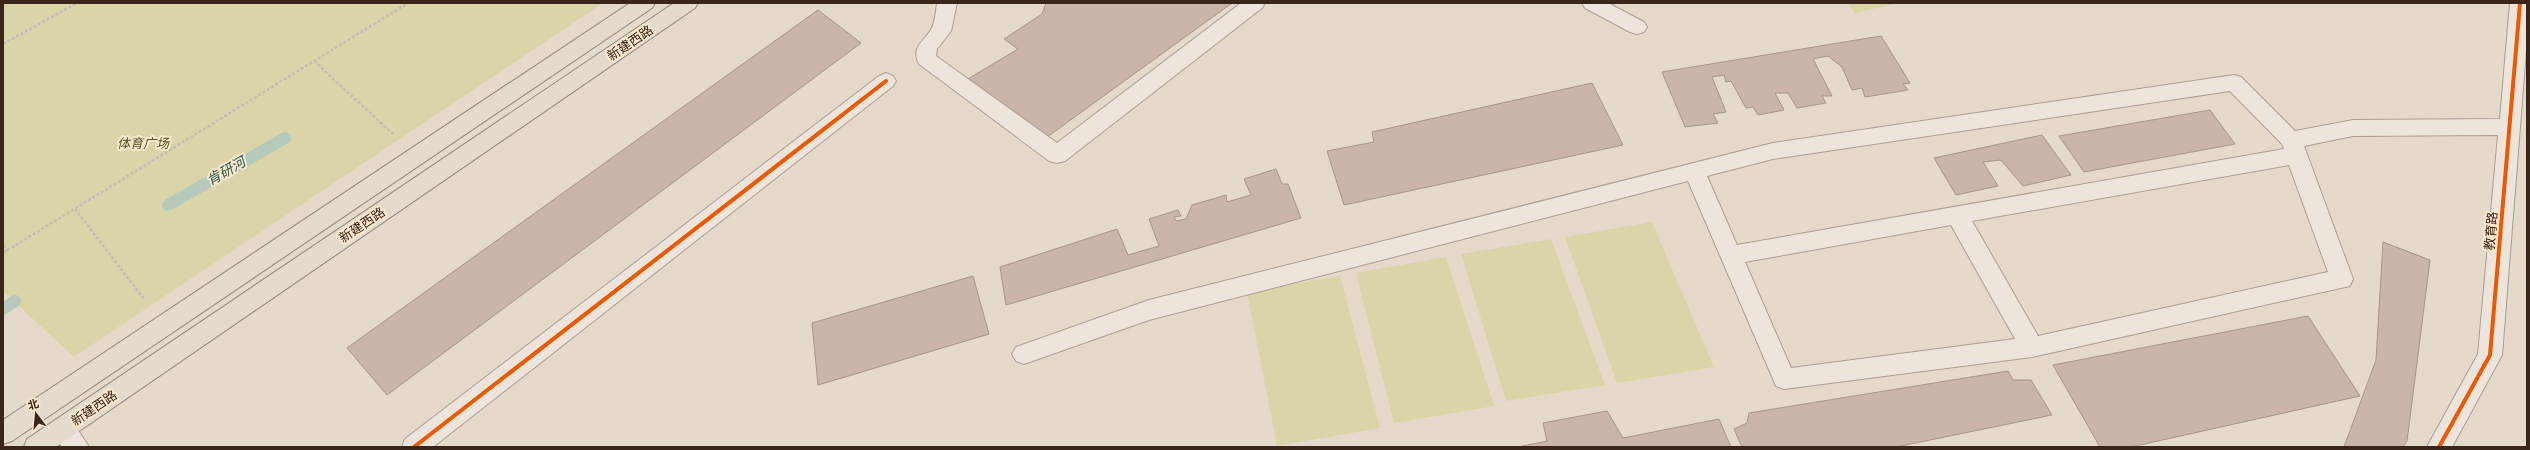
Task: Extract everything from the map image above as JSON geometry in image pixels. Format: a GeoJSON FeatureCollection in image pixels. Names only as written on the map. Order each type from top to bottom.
{"type":"FeatureCollection","features":[{"type":"Feature","properties":{"kind":"main road","name":"新建西路"},"geometry":{"type":"LineString","coordinates":[[3,434],[645,3]]}},
{"type":"Feature","properties":{"kind":"main road","name":"新建西路"},"geometry":{"type":"LineString","coordinates":[[36,447],[70,438],[688,3]]}},
{"type":"Feature","properties":{"kind":"street"},"geometry":{"type":"LineString","coordinates":[[947,3],[941,31],[927,47],[926,59],[1057,155],[1255,3]]}},
{"type":"Feature","properties":{"kind":"street"},"geometry":{"type":"LineString","coordinates":[[1592,3],[1637,27]]}},
{"type":"Feature","properties":{"kind":"street","name":"教育路"},"geometry":{"type":"LineString","coordinates":[[2439,447],[2490,355],[2520,3]]}},
{"type":"Feature","properties":{"kind":"street"},"geometry":{"type":"LineString","coordinates":[[414,447],[886,81]]}},
{"type":"Feature","properties":{"kind":"street"},"geometry":{"type":"LineString","coordinates":[[1024,354],[1149,310],[1694,171],[1773,151],[2234,83],[2294,148],[2342,279],[2032,346],[1784,379],[1732,255],[1694,171]]}},
{"type":"Feature","properties":{"kind":"street"},"geometry":{"type":"LineString","coordinates":[[1732,255],[1958,217],[2294,148],[2353,128],[2510,127]]}},
{"type":"Feature","properties":{"kind":"street"},"geometry":{"type":"LineString","coordinates":[[1958,217],[2032,346]]}},
{"type":"Feature","properties":{"kind":"path"},"geometry":{"type":"LineString","coordinates":[[3,44],[77,3]]}},
{"type":"Feature","properties":{"kind":"path"},"geometry":{"type":"LineString","coordinates":[[3,253],[408,3]]}},
{"type":"Feature","properties":{"kind":"path"},"geometry":{"type":"LineString","coordinates":[[314,61],[418,155]]}},
{"type":"Feature","properties":{"kind":"path"},"geometry":{"type":"LineString","coordinates":[[75,209],[164,326]]}},
{"type":"Feature","properties":{"kind":"path"},"geometry":{"type":"LineString","coordinates":[[3,245],[7,251]]}},
{"type":"Feature","properties":{"kind":"green space","name":"体育广场"},"geometry":{"type":"Polygon","coordinates":[[[3,3],[603,3],[74,357],[3,291],[3,3]]]}},
{"type":"Feature","properties":{"kind":"green space"},"geometry":{"type":"Polygon","coordinates":[[[1848,3],[1898,3],[1855,13],[1848,3]]]}},
{"type":"Feature","properties":{"kind":"green space"},"geometry":{"type":"Polygon","coordinates":[[[1652,222],[1714,367],[1617,383],[1565,237],[1652,222]]]}},
{"type":"Feature","properties":{"kind":"green space"},"geometry":{"type":"Polygon","coordinates":[[[1551,239],[1605,385],[1506,401],[1461,254],[1551,239]]]}},
{"type":"Feature","properties":{"kind":"green space"},"geometry":{"type":"Polygon","coordinates":[[[1446,257],[1494,406],[1394,423],[1356,273],[1446,257]]]}},
{"type":"Feature","properties":{"kind":"green space"},"geometry":{"type":"Polygon","coordinates":[[[1340,276],[1380,428],[1277,446],[1247,292],[1340,276]]]}},
{"type":"Feature","properties":{"kind":"building"},"geometry":{"type":"Polygon","coordinates":[[[1046,3],[1232,3],[1047,137],[966,80],[1018,49],[1004,39],[1042,14],[1046,3]]]}},
{"type":"Feature","properties":{"kind":"building"},"geometry":{"type":"Polygon","coordinates":[[[818,10],[861,43],[387,395],[347,348],[818,10]]]}},
{"type":"Feature","properties":{"kind":"building"},"geometry":{"type":"Polygon","coordinates":[[[1881,36],[1910,83],[1903,84],[1908,90],[1865,97],[1862,88],[1852,90],[1842,67],[1828,56],[1813,59],[1832,96],[1822,96],[1826,103],[1797,108],[1788,93],[1775,93],[1784,110],[1758,115],[1753,107],[1746,108],[1731,81],[1726,82],[1724,75],[1712,77],[1726,112],[1713,114],[1718,123],[1685,127],[1662,72],[1881,36]]]}},
{"type":"Feature","properties":{"kind":"building"},"geometry":{"type":"Polygon","coordinates":[[[1592,83],[1623,145],[1344,205],[1327,151],[1374,142],[1372,132],[1592,83]]]}},
{"type":"Feature","properties":{"kind":"building"},"geometry":{"type":"Polygon","coordinates":[[[2210,110],[2235,144],[2084,172],[2059,136],[2210,110]]]}},
{"type":"Feature","properties":{"kind":"building"},"geometry":{"type":"Polygon","coordinates":[[[2042,135],[2071,175],[2023,186],[2001,160],[1983,162],[1998,186],[1956,195],[1934,158],[2042,135]]]}},
{"type":"Feature","properties":{"kind":"building"},"geometry":{"type":"Polygon","coordinates":[[[1276,169],[1282,184],[1288,184],[1301,218],[1006,305],[1000,267],[1117,229],[1128,255],[1159,246],[1149,219],[1178,210],[1181,216],[1174,217],[1176,221],[1186,219],[1192,205],[1226,195],[1227,202],[1251,195],[1244,179],[1276,169]]]}},
{"type":"Feature","properties":{"kind":"building"},"geometry":{"type":"Polygon","coordinates":[[[2383,242],[2430,260],[2407,441],[2403,447],[2344,447],[2376,360],[2383,242]]]}},
{"type":"Feature","properties":{"kind":"building"},"geometry":{"type":"Polygon","coordinates":[[[973,276],[989,334],[818,385],[812,323],[973,276]]]}},
{"type":"Feature","properties":{"kind":"building"},"geometry":{"type":"Polygon","coordinates":[[[2308,316],[2360,396],[2131,447],[2100,447],[2053,365],[2308,316]]]}},
{"type":"Feature","properties":{"kind":"building"},"geometry":{"type":"Polygon","coordinates":[[[2008,371],[2013,380],[2031,380],[2052,415],[1896,447],[1742,447],[1734,429],[1747,423],[1749,413],[2008,371]]]}},
{"type":"Feature","properties":{"kind":"building"},"geometry":{"type":"Polygon","coordinates":[[[1607,411],[1623,438],[1719,419],[1731,447],[1518,447],[1547,441],[1543,423],[1607,411]]]}},
{"type":"Feature","properties":{"kind":"waterway","name":"肯研河"},"geometry":{"type":"LineString","coordinates":[[168,205],[285,138]]}},
{"type":"Feature","properties":{"kind":"waterway","name":"肯研河"},"geometry":{"type":"LineString","coordinates":[[3,309],[15,301]]}},
{"type":"Feature","properties":{"kind":"cycle path"},"geometry":{"type":"LineString","coordinates":[[2439,447],[2490,355],[2520,3]]}},
{"type":"Feature","properties":{"kind":"cycle path"},"geometry":{"type":"LineString","coordinates":[[414,447],[886,81]]}}]}
